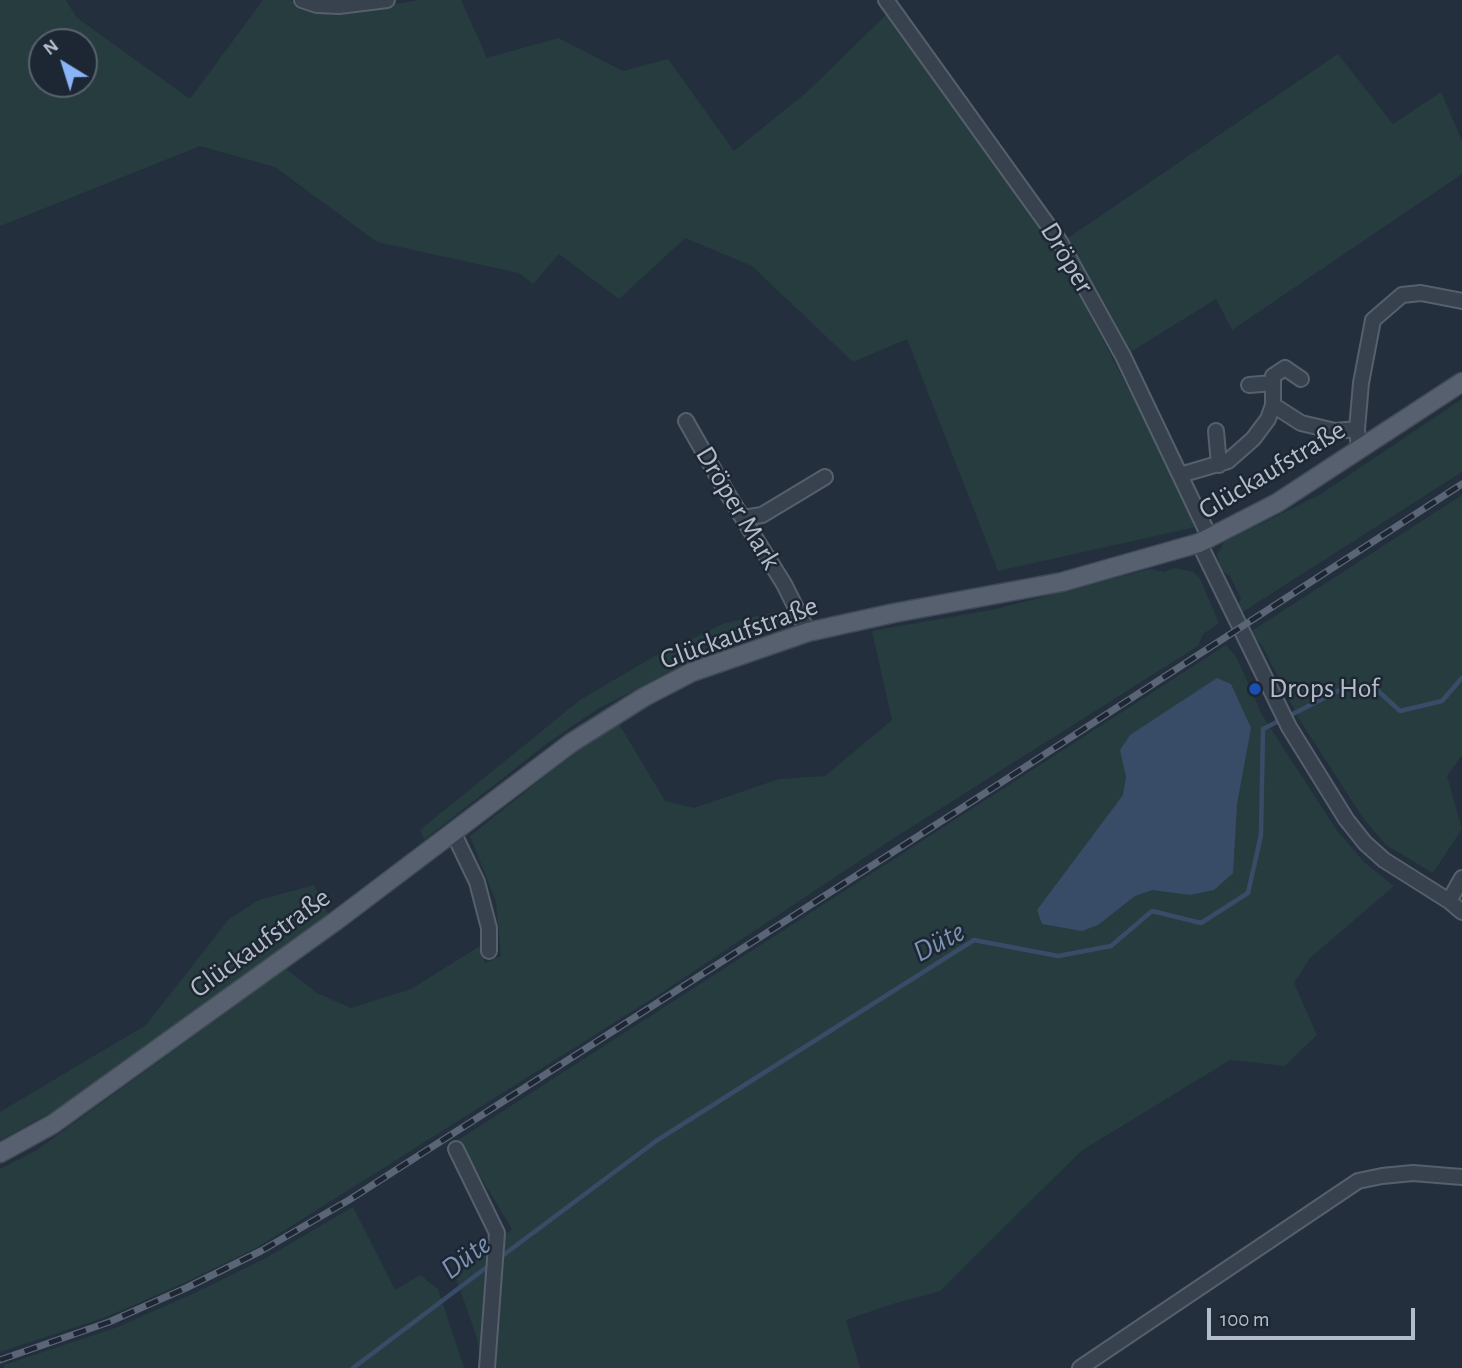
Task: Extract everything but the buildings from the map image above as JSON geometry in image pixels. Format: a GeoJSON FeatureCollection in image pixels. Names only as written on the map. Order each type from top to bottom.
{"type":"FeatureCollection","features":[{"type":"Feature","properties":{"kind":"main road","name":"Glückaufstraße"},"geometry":{"type":"LineString","coordinates":[[0,1153],[53,1124],[327,928],[571,743],[644,697],[692,672],[808,632],[1062,582],[1205,541],[1277,503],[1462,382]]}},
{"type":"Feature","properties":{"kind":"street"},"geometry":{"type":"LineString","coordinates":[[302,0],[317,5],[339,6],[387,0]]}},
{"type":"Feature","properties":{"kind":"street","name":"Dröper"},"geometry":{"type":"LineString","coordinates":[[886,0],[1060,242],[1123,356],[1180,475],[1205,541],[1278,706],[1346,819],[1365,843],[1384,860],[1462,912]]}},
{"type":"Feature","properties":{"kind":"street"},"geometry":{"type":"LineString","coordinates":[[1359,450],[1357,429],[1361,383],[1373,320],[1402,295],[1422,293],[1462,301]]}},
{"type":"Feature","properties":{"kind":"street"},"geometry":{"type":"LineString","coordinates":[[1180,475],[1219,464],[1240,453],[1268,419],[1273,405],[1273,376],[1285,368],[1301,379]]}},
{"type":"Feature","properties":{"kind":"street"},"geometry":{"type":"LineString","coordinates":[[1249,385],[1273,383]]}},
{"type":"Feature","properties":{"kind":"street"},"geometry":{"type":"LineString","coordinates":[[1273,405],[1301,423],[1335,431],[1357,429]]}},
{"type":"Feature","properties":{"kind":"street","name":"Dröper Mark"},"geometry":{"type":"LineString","coordinates":[[686,421],[796,605],[808,632]]}},
{"type":"Feature","properties":{"kind":"street"},"geometry":{"type":"LineString","coordinates":[[1216,431],[1219,464]]}},
{"type":"Feature","properties":{"kind":"street"},"geometry":{"type":"LineString","coordinates":[[743,517],[762,514],[825,477]]}},
{"type":"Feature","properties":{"kind":"street"},"geometry":{"type":"LineString","coordinates":[[453,832],[477,883],[489,928],[489,951]]}},
{"type":"Feature","properties":{"kind":"street"},"geometry":{"type":"LineString","coordinates":[[1449,901],[1462,878]]}},
{"type":"Feature","properties":{"kind":"street"},"geometry":{"type":"LineString","coordinates":[[456,1149],[497,1233],[487,1368]]}},
{"type":"Feature","properties":{"kind":"street"},"geometry":{"type":"LineString","coordinates":[[1080,1368],[1358,1181],[1413,1173],[1462,1177]]}},
{"type":"Feature","properties":{"kind":"green space"},"geometry":{"type":"Polygon","coordinates":[[[0,0],[66,0],[76,17],[91,28],[28,28],[28,98],[98,98],[98,33],[190,99],[263,0],[290,0],[308,8],[389,5],[420,0],[461,0],[487,58],[558,38],[623,71],[668,59],[734,151],[807,92],[888,13],[954,110],[1023,198],[1057,252],[1200,526],[998,571],[907,339],[853,362],[752,266],[685,238],[619,299],[559,254],[533,284],[519,273],[377,242],[275,167],[200,146],[0,226],[0,0]]]}},
{"type":"Feature","properties":{"kind":"green space"},"geometry":{"type":"Polygon","coordinates":[[[1338,54],[1393,124],[1441,92],[1462,141],[1462,174],[1232,330],[1216,299],[1129,353],[1068,238],[1338,54]]]}},
{"type":"Feature","properties":{"kind":"green space"},"geometry":{"type":"Polygon","coordinates":[[[1462,399],[1462,472],[1241,613],[1238,606],[1241,599],[1230,576],[1222,571],[1219,564],[1217,555],[1224,542],[1321,494],[1462,399]]]}},
{"type":"Feature","properties":{"kind":"green space"},"geometry":{"type":"Polygon","coordinates":[[[1462,495],[1462,755],[1447,776],[1462,829],[1433,873],[1386,845],[1363,818],[1299,719],[1263,647],[1250,632],[1462,495]]]}},
{"type":"Feature","properties":{"kind":"green space"},"geometry":{"type":"Polygon","coordinates":[[[1174,568],[1194,572],[1200,579],[1219,623],[1203,634],[1198,646],[894,838],[658,995],[258,1247],[106,1317],[0,1352],[0,1169],[37,1150],[286,969],[317,993],[351,1008],[411,989],[483,944],[484,963],[501,956],[496,902],[470,836],[575,752],[619,724],[665,801],[694,808],[779,779],[825,776],[892,720],[872,631],[996,609],[1150,569],[1164,572],[1174,568]]]}},
{"type":"Feature","properties":{"kind":"green space"},"geometry":{"type":"Polygon","coordinates":[[[793,608],[797,619],[693,660],[601,707],[549,742],[424,840],[420,830],[580,700],[653,657],[725,623],[793,608]]]}},
{"type":"Feature","properties":{"kind":"green space"},"geometry":{"type":"Polygon","coordinates":[[[1226,645],[1237,658],[1262,715],[1338,832],[1364,862],[1394,886],[1310,958],[1294,983],[1317,1035],[1285,1066],[1230,1060],[1081,1151],[940,1291],[846,1320],[860,1368],[484,1368],[475,1332],[455,1276],[512,1229],[458,1140],[1226,645]]]}},
{"type":"Feature","properties":{"kind":"green space"},"geometry":{"type":"Polygon","coordinates":[[[314,885],[326,911],[337,920],[180,1023],[65,1105],[0,1140],[0,1112],[146,1025],[229,919],[259,900],[314,885]]]}},
{"type":"Feature","properties":{"kind":"green space"},"geometry":{"type":"Polygon","coordinates":[[[353,1207],[395,1290],[420,1275],[438,1289],[464,1368],[4,1368],[4,1365],[115,1328],[190,1295],[264,1259],[353,1207]]]}},
{"type":"Feature","properties":{"kind":"water"},"geometry":{"type":"Polygon","coordinates":[[[1217,678],[1231,684],[1251,728],[1237,804],[1233,873],[1214,890],[1190,895],[1152,890],[1135,896],[1098,925],[1082,931],[1042,924],[1037,910],[1123,795],[1126,777],[1120,750],[1130,735],[1217,678]]]}},
{"type":"Feature","properties":{"kind":"waterway","name":"Düte"},"geometry":{"type":"LineString","coordinates":[[498,1259],[656,1141],[974,940],[1058,956],[1111,946],[1152,911],[1201,923],[1248,893],[1261,835],[1263,729],[1344,688],[1376,689],[1400,711],[1442,701],[1462,678]]}},
{"type":"Feature","properties":{"kind":"waterway","name":"Düte"},"geometry":{"type":"LineString","coordinates":[[353,1368],[491,1264]]}},
{"type":"Feature","properties":{"kind":"railway"},"geometry":{"type":"LineString","coordinates":[[0,1360],[109,1322],[186,1288],[261,1251],[349,1200],[1462,484]]}},
{"type":"Feature","properties":{"kind":"place","name":"Drops Hof"},"geometry":{"type":"Point","coordinates":[1255,689]}}]}
